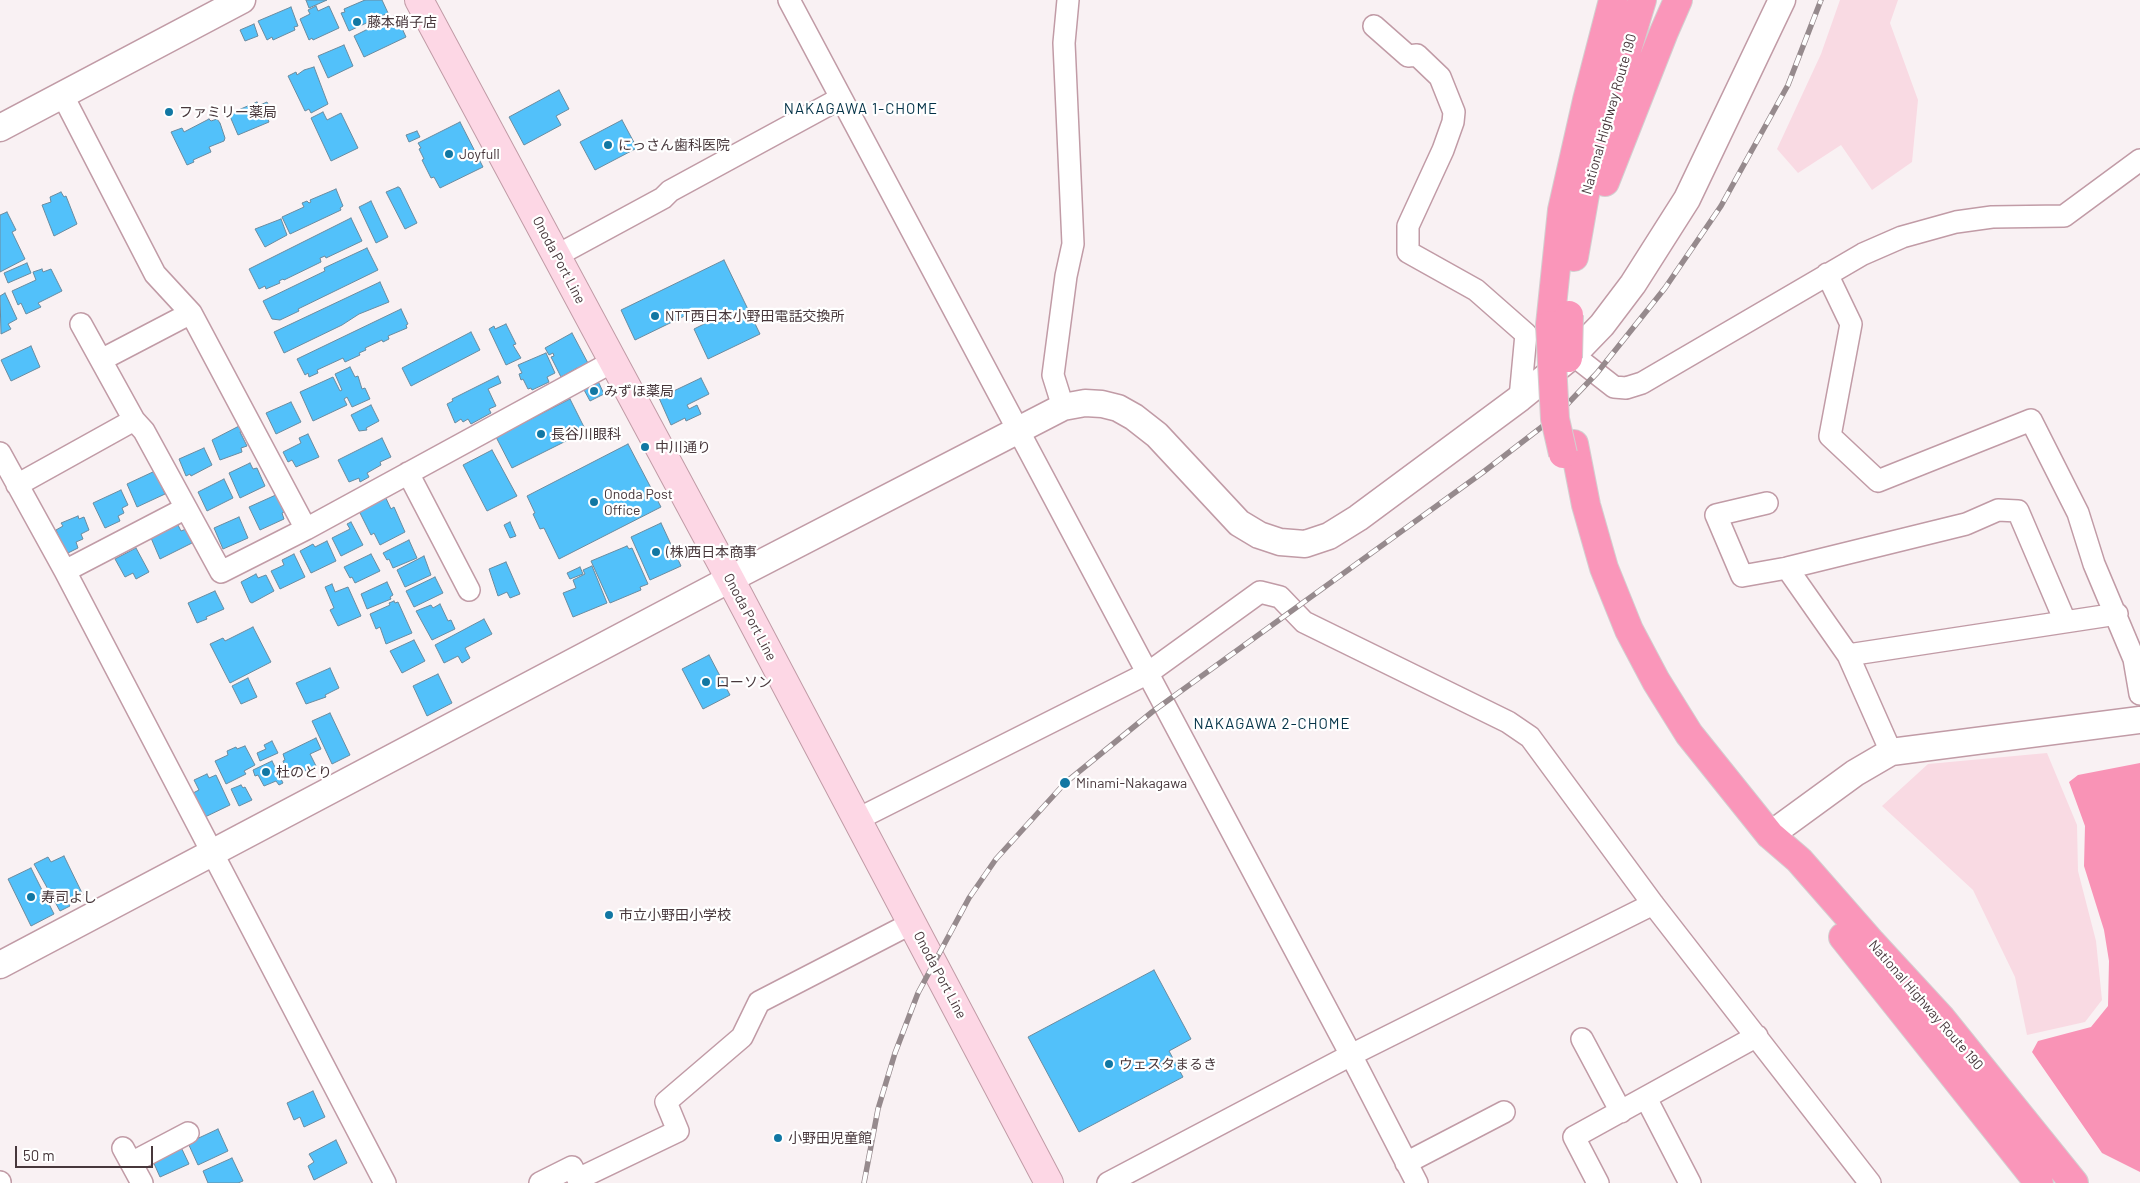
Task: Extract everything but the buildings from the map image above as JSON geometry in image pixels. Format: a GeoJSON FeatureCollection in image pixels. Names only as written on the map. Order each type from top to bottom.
{"type":"FeatureCollection","features":[{"type":"Feature","properties":{"kind":"highway"},"geometry":{"type":"LineString","coordinates":[[1559,320],[1562,210],[1587,100],[1613,0]]}},
{"type":"Feature","properties":{"kind":"highway","name":"National Highway Route 190"},"geometry":{"type":"LineString","coordinates":[[1642,0],[1587,183],[1574,258],[1559,320],[1568,375],[1568,449],[1604,568],[1629,630],[1656,680],[1689,734],[1770,835],[1788,868],[2039,1183]]}},
{"type":"Feature","properties":{"kind":"highway"},"geometry":{"type":"LineString","coordinates":[[1574,258],[1678,0]]}},
{"type":"Feature","properties":{"kind":"highway","name":"National Highway Route 190"},"geometry":{"type":"LineString","coordinates":[[1770,835],[1799,860],[1941,1018],[2074,1183]]}},
{"type":"Feature","properties":{"kind":"main road","name":"Onoda Port Line"},"geometry":{"type":"LineString","coordinates":[[420,0],[858,819],[1049,1183]]}},
{"type":"Feature","properties":{"kind":"street"},"geometry":{"type":"LineString","coordinates":[[0,128],[242,0]]}},
{"type":"Feature","properties":{"kind":"street"},"geometry":{"type":"LineString","coordinates":[[789,0],[1351,1055],[1417,1183]]}},
{"type":"Feature","properties":{"kind":"street"},"geometry":{"type":"LineString","coordinates":[[1063,407],[1053,375],[1066,276],[1073,244],[1064,43],[1068,0]]}},
{"type":"Feature","properties":{"kind":"street"},"geometry":{"type":"LineString","coordinates":[[0,965],[730,579],[1063,407],[1085,402],[1102,404],[1118,408],[1134,417],[1157,435],[1239,522],[1260,535],[1280,542],[1305,544],[1329,536],[1358,518],[1520,398],[1573,354],[1602,325],[1633,284],[1687,199],[1782,0]]}},
{"type":"Feature","properties":{"kind":"street"},"geometry":{"type":"LineString","coordinates":[[1374,26],[1408,56],[1417,56],[1440,77],[1454,112],[1453,122],[1443,150],[1408,226],[1408,252],[1476,290],[1526,334],[1520,398]]}},
{"type":"Feature","properties":{"kind":"street"},"geometry":{"type":"LineString","coordinates":[[63,96],[155,274],[191,313],[306,529]]}},
{"type":"Feature","properties":{"kind":"street"},"geometry":{"type":"LineString","coordinates":[[556,256],[841,98]]}},
{"type":"Feature","properties":{"kind":"street"},"geometry":{"type":"LineString","coordinates":[[1573,354],[1614,387],[1626,388],[1642,383],[1827,274],[1870,251],[1902,237],[1956,222],[1992,217],[2064,216],[2140,160]]}},
{"type":"Feature","properties":{"kind":"street"},"geometry":{"type":"LineString","coordinates":[[1827,274],[1851,324],[1830,436],[1878,481],[2031,420],[2078,513],[2094,564],[2117,614],[2134,659],[2140,694]]}},
{"type":"Feature","properties":{"kind":"street"},"geometry":{"type":"LineString","coordinates":[[101,360],[191,313]]}},
{"type":"Feature","properties":{"kind":"street"},"geometry":{"type":"LineString","coordinates":[[82,324],[134,420],[144,431],[221,572],[306,529],[614,361]]}},
{"type":"Feature","properties":{"kind":"street"},"geometry":{"type":"LineString","coordinates":[[17,485],[134,420]]}},
{"type":"Feature","properties":{"kind":"street"},"geometry":{"type":"LineString","coordinates":[[0,453],[65,571],[385,1183]]}},
{"type":"Feature","properties":{"kind":"street"},"geometry":{"type":"LineString","coordinates":[[408,473],[469,590]]}},
{"type":"Feature","properties":{"kind":"street"},"geometry":{"type":"LineString","coordinates":[[1767,503],[1716,515],[1742,576],[1787,568],[1966,524],[1998,510],[2018,511],[2065,620]]}},
{"type":"Feature","properties":{"kind":"street"},"geometry":{"type":"LineString","coordinates":[[65,571],[186,508]]}},
{"type":"Feature","properties":{"kind":"street"},"geometry":{"type":"LineString","coordinates":[[1787,568],[1848,655],[1891,752]]}},
{"type":"Feature","properties":{"kind":"street"},"geometry":{"type":"LineString","coordinates":[[858,819],[1148,673],[1260,592],[1280,597],[1304,622],[1508,722],[1530,737],[1653,904],[1757,1036],[1864,1181]]}},
{"type":"Feature","properties":{"kind":"street"},"geometry":{"type":"LineString","coordinates":[[1848,655],[2065,620],[2117,614]]}},
{"type":"Feature","properties":{"kind":"street"},"geometry":{"type":"LineString","coordinates":[[1770,835],[1855,773],[1891,752],[2140,720]]}},
{"type":"Feature","properties":{"kind":"street"},"geometry":{"type":"LineString","coordinates":[[1108,1183],[1351,1055],[1653,904]]}},
{"type":"Feature","properties":{"kind":"street"},"geometry":{"type":"LineString","coordinates":[[540,1183],[572,1166],[578,1180],[678,1131],[666,1102],[742,1037],[759,1002],[912,923]]}},
{"type":"Feature","properties":{"kind":"street"},"geometry":{"type":"LineString","coordinates":[[1598,1183],[1574,1137],[1757,1036]]}},
{"type":"Feature","properties":{"kind":"street"},"geometry":{"type":"LineString","coordinates":[[1582,1039],[1621,1112]]}},
{"type":"Feature","properties":{"kind":"street"},"geometry":{"type":"LineString","coordinates":[[1646,1098],[1690,1183]]}},
{"type":"Feature","properties":{"kind":"street"},"geometry":{"type":"LineString","coordinates":[[1406,1163],[1504,1112]]}},
{"type":"Feature","properties":{"kind":"street"},"geometry":{"type":"LineString","coordinates":[[142,1183],[127,1156],[188,1132]]}},
{"type":"Feature","properties":{"kind":"shaded area"},"geometry":{"type":"Polygon","coordinates":[[[1840,0],[1898,0],[1890,23],[1918,100],[1912,162],[1872,190],[1841,145],[1798,173],[1777,149],[1821,54],[1840,0]]]}},
{"type":"Feature","properties":{"kind":"shaded area"},"geometry":{"type":"Polygon","coordinates":[[[2047,753],[2077,825],[2078,871],[2096,941],[2102,1000],[2085,1022],[2027,1035],[2015,977],[1973,890],[1882,806],[1928,764],[2047,753]]]}},
{"type":"Feature","properties":{"kind":"shaded area"},"geometry":{"type":"Polygon","coordinates":[[[2140,763],[2140,1172],[2102,1153],[2032,1052],[2038,1041],[2091,1027],[2108,1006],[2109,961],[2104,930],[2084,866],[2085,826],[2069,782],[2078,775],[2140,763]]]}},
{"type":"Feature","properties":{"kind":"railway"},"geometry":{"type":"LineString","coordinates":[[864,1183],[878,1109],[895,1053],[918,993],[969,898],[996,859],[1065,783],[1152,712],[1482,473],[1556,416],[1597,373],[1665,288],[1721,206],[1788,85],[1821,0]]}},
{"type":"Feature","properties":{"kind":"place","name":"藤本硝子店"},"geometry":{"type":"Point","coordinates":[357,22]}},
{"type":"Feature","properties":{"kind":"place","name":"ファミリー薬局"},"geometry":{"type":"Point","coordinates":[169,112]}},
{"type":"Feature","properties":{"kind":"place","name":"にっさん歯科医院"},"geometry":{"type":"Point","coordinates":[608,145]}},
{"type":"Feature","properties":{"kind":"place","name":"Joyfull"},"geometry":{"type":"Point","coordinates":[449,154]}},
{"type":"Feature","properties":{"kind":"place","name":"NTT西日本小野田電話交換所"},"geometry":{"type":"Point","coordinates":[655,316]}},
{"type":"Feature","properties":{"kind":"place","name":"みずほ薬局"},"geometry":{"type":"Point","coordinates":[594,391]}},
{"type":"Feature","properties":{"kind":"place","name":"長谷川眼科"},"geometry":{"type":"Point","coordinates":[541,434]}},
{"type":"Feature","properties":{"kind":"place","name":"中川通り"},"geometry":{"type":"Point","coordinates":[645,447]}},
{"type":"Feature","properties":{"kind":"place","name":"Onoda Post Office"},"geometry":{"type":"Point","coordinates":[594,502]}},
{"type":"Feature","properties":{"kind":"place","name":"(株)西日本商事"},"geometry":{"type":"Point","coordinates":[656,552]}},
{"type":"Feature","properties":{"kind":"place","name":"ローソン"},"geometry":{"type":"Point","coordinates":[706,682]}},
{"type":"Feature","properties":{"kind":"place","name":"杜のとり"},"geometry":{"type":"Point","coordinates":[266,772]}},
{"type":"Feature","properties":{"kind":"place","name":"Minami-Nakagawa"},"geometry":{"type":"Point","coordinates":[1065,783]}},
{"type":"Feature","properties":{"kind":"place","name":"寿司よし"},"geometry":{"type":"Point","coordinates":[31,897]}},
{"type":"Feature","properties":{"kind":"place","name":"市立小野田小学校"},"geometry":{"type":"Point","coordinates":[609,915]}},
{"type":"Feature","properties":{"kind":"place","name":"ウェスタまるき"},"geometry":{"type":"Point","coordinates":[1109,1064]}},
{"type":"Feature","properties":{"kind":"place","name":"小野田児童館"},"geometry":{"type":"Point","coordinates":[778,1138]}},
{"type":"Feature","properties":{"kind":"district","name":"NAKAGAWA 1-CHOME"},"geometry":{"type":"Point","coordinates":[861,109]}},
{"type":"Feature","properties":{"kind":"district","name":"NAKAGAWA 2-CHOME"},"geometry":{"type":"Point","coordinates":[1272,724]}}]}
